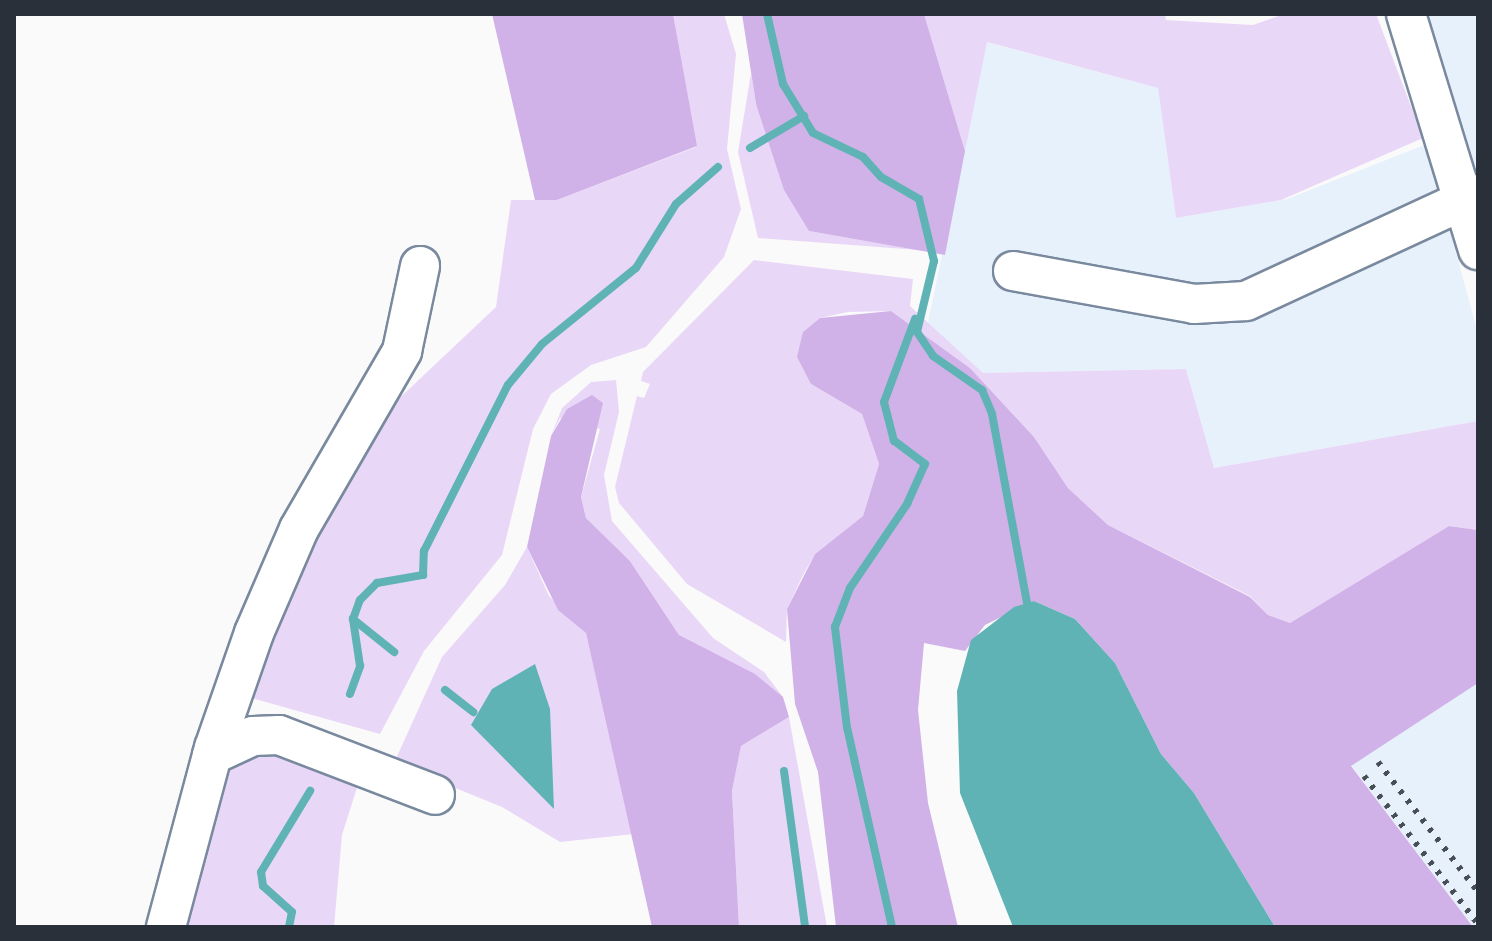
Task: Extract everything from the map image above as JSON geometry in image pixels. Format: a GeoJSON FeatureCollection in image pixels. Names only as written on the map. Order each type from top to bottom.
{"type":"FeatureCollection","features":[{"type":"Feature","properties":{"kind":"street"},"geometry":{"type":"LineString","coordinates":[[1406,14],[1472,198],[1478,250]]}},
{"type":"Feature","properties":{"kind":"street"},"geometry":{"type":"LineString","coordinates":[[1013,271],[1194,304],[1246,301],[1472,198]]}},
{"type":"Feature","properties":{"kind":"street"},"geometry":{"type":"LineString","coordinates":[[166,927],[212,755],[299,529],[402,351],[420,266]]}},
{"type":"Feature","properties":{"kind":"street"},"geometry":{"type":"LineString","coordinates":[[212,755],[253,736],[279,735],[435,795]]}},
{"type":"Feature","properties":{"kind":"shaded area"},"geometry":{"type":"Polygon","coordinates":[[[492,14],[673,14],[697,146],[557,200],[535,200],[492,14]]]}},
{"type":"Feature","properties":{"kind":"shaded area"},"geometry":{"type":"Polygon","coordinates":[[[673,14],[724,14],[736,54],[727,149],[741,209],[724,257],[646,347],[591,365],[551,394],[533,429],[502,555],[424,651],[380,734],[251,698],[267,637],[308,541],[389,408],[496,307],[511,200],[557,200],[696,147],[673,14]]]}},
{"type":"Feature","properties":{"kind":"shaded area"},"geometry":{"type":"Polygon","coordinates":[[[742,14],[924,14],[965,151],[945,255],[809,231],[784,190],[756,104],[742,14]]]}},
{"type":"Feature","properties":{"kind":"shaded area"},"geometry":{"type":"Polygon","coordinates":[[[924,14],[1165,14],[1166,20],[1253,25],[1284,14],[1376,14],[1423,138],[1281,200],[1176,218],[1158,88],[987,42],[965,151],[924,14]]]}},
{"type":"Feature","properties":{"kind":"shaded area"},"geometry":{"type":"Polygon","coordinates":[[[1415,14],[1478,14],[1478,205],[1415,14]]]}},
{"type":"Feature","properties":{"kind":"shaded area"},"geometry":{"type":"Polygon","coordinates":[[[986,42],[1158,88],[1176,218],[1287,199],[1427,144],[1478,334],[1478,421],[1214,468],[1186,369],[983,373],[927,327],[986,42]]]}},
{"type":"Feature","properties":{"kind":"shaded area"},"geometry":{"type":"Polygon","coordinates":[[[751,73],[756,104],[809,231],[918,250],[758,238],[738,152],[751,73]]]}},
{"type":"Feature","properties":{"kind":"shaded area"},"geometry":{"type":"Polygon","coordinates":[[[754,260],[913,279],[910,306],[983,373],[1186,369],[1214,468],[1478,421],[1478,530],[1449,526],[1290,623],[1268,615],[1250,596],[1108,525],[1068,488],[1034,437],[970,368],[891,311],[848,312],[820,318],[803,332],[811,384],[862,414],[879,464],[863,516],[815,554],[803,575],[787,609],[786,642],[687,584],[619,503],[615,487],[637,396],[644,398],[650,384],[641,381],[643,372],[754,260]]]}},
{"type":"Feature","properties":{"kind":"shaded area"},"geometry":{"type":"Polygon","coordinates":[[[891,311],[970,368],[1034,437],[1068,488],[1108,525],[1250,597],[1268,615],[1290,623],[1449,526],[1478,530],[1478,683],[1351,766],[1473,927],[1275,927],[1194,793],[1161,754],[1115,663],[1075,619],[1034,601],[985,625],[965,651],[924,643],[918,710],[928,803],[958,927],[836,927],[818,772],[795,704],[787,609],[815,554],[863,516],[879,464],[862,414],[811,384],[797,357],[803,332],[820,318],[891,311]]]}},
{"type":"Feature","properties":{"kind":"shaded area"},"geometry":{"type":"Polygon","coordinates":[[[616,380],[619,412],[604,475],[612,521],[713,638],[764,672],[783,697],[679,635],[630,561],[586,518],[581,497],[600,429],[560,418],[551,436],[562,408],[591,382],[616,380]]]}},
{"type":"Feature","properties":{"kind":"shaded area"},"geometry":{"type":"Polygon","coordinates":[[[592,395],[603,403],[581,497],[586,518],[630,561],[679,635],[755,674],[783,697],[789,717],[741,746],[732,791],[739,927],[652,927],[586,633],[558,610],[527,547],[551,436],[567,409],[592,395]]]}},
{"type":"Feature","properties":{"kind":"shaded area"},"geometry":{"type":"Polygon","coordinates":[[[527,547],[549,596],[586,633],[634,834],[560,842],[502,807],[394,763],[442,657],[505,585],[527,547]]]}},
{"type":"Feature","properties":{"kind":"shaded area"},"geometry":{"type":"Polygon","coordinates":[[[1478,683],[1478,927],[1473,927],[1351,765],[1478,683]]]}},
{"type":"Feature","properties":{"kind":"shaded area"},"geometry":{"type":"Polygon","coordinates":[[[789,717],[827,927],[739,927],[732,791],[741,746],[789,717]]]}},
{"type":"Feature","properties":{"kind":"shaded area"},"geometry":{"type":"Polygon","coordinates":[[[256,748],[360,778],[342,835],[334,927],[179,927],[222,784],[235,761],[256,748]]]}},
{"type":"Feature","properties":{"kind":"water"},"geometry":{"type":"Polygon","coordinates":[[[1034,601],[1075,619],[1115,663],[1161,754],[1194,793],[1275,927],[1013,927],[960,793],[957,691],[971,640],[1014,607],[1034,601]]]}},
{"type":"Feature","properties":{"kind":"water"},"geometry":{"type":"Polygon","coordinates":[[[535,664],[550,709],[554,809],[471,725],[492,689],[535,664]]]}},
{"type":"Feature","properties":{"kind":"waterway"},"geometry":{"type":"LineString","coordinates":[[767,14],[783,84],[813,133],[863,157],[881,177],[919,199],[934,261],[917,332],[933,356],[982,390],[992,414],[1027,603]]}},
{"type":"Feature","properties":{"kind":"waterway"},"geometry":{"type":"LineString","coordinates":[[750,148],[804,116]]}},
{"type":"Feature","properties":{"kind":"waterway"},"geometry":{"type":"LineString","coordinates":[[350,694],[360,666],[353,619],[360,600],[377,583],[423,575],[424,551],[508,385],[542,344],[636,268],[676,204],[718,167]]}},
{"type":"Feature","properties":{"kind":"waterway"},"geometry":{"type":"LineString","coordinates":[[892,927],[847,728],[835,627],[850,588],[907,504],[925,464],[894,441],[884,402],[915,319]]}},
{"type":"Feature","properties":{"kind":"waterway"},"geometry":{"type":"LineString","coordinates":[[353,619],[394,652]]}},
{"type":"Feature","properties":{"kind":"waterway"},"geometry":{"type":"LineString","coordinates":[[445,690],[473,712]]}},
{"type":"Feature","properties":{"kind":"waterway"},"geometry":{"type":"LineString","coordinates":[[784,771],[805,927]]}},
{"type":"Feature","properties":{"kind":"waterway"},"geometry":{"type":"LineString","coordinates":[[289,927],[292,912],[263,886],[261,872],[310,791]]}},
{"type":"Feature","properties":{"kind":"railway"},"geometry":{"type":"LineString","coordinates":[[1378,762],[1478,892]]}},
{"type":"Feature","properties":{"kind":"railway"},"geometry":{"type":"LineString","coordinates":[[1364,776],[1478,924]]}}]}
